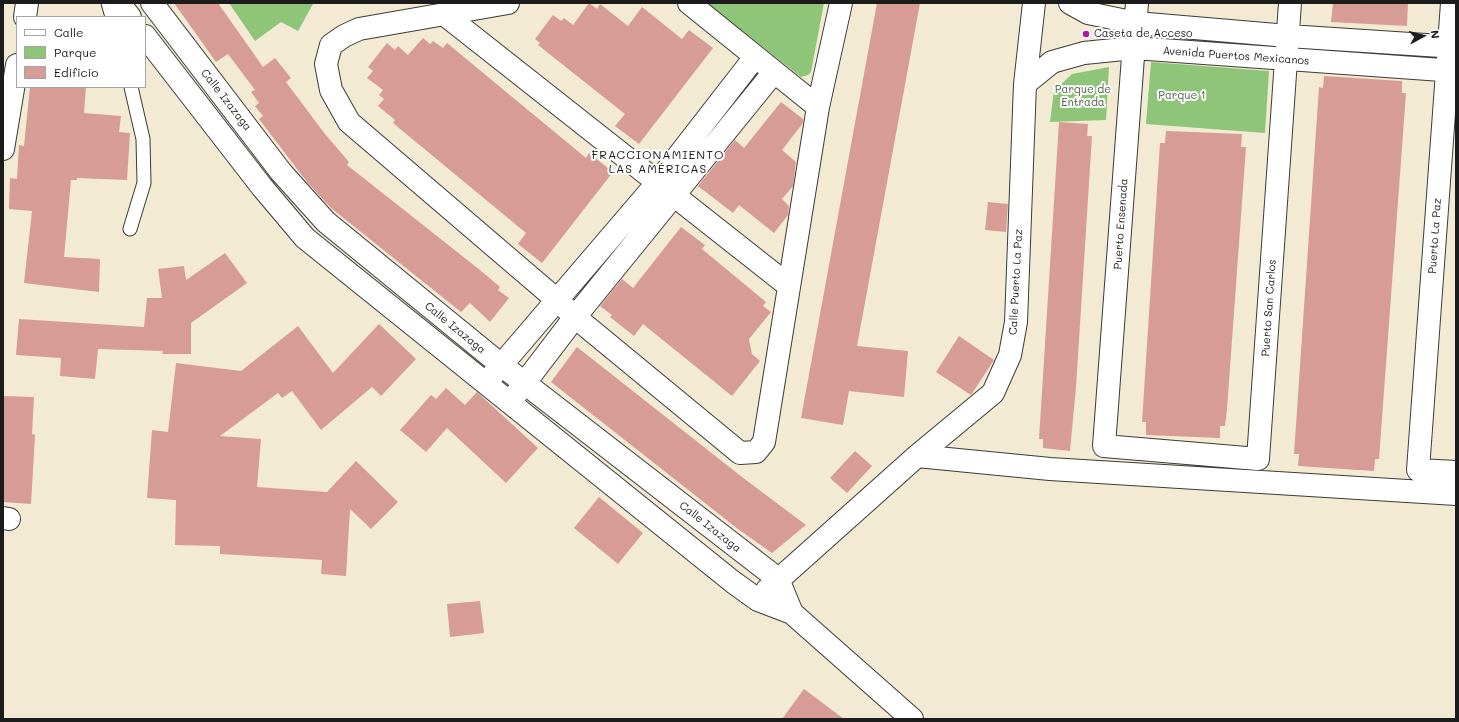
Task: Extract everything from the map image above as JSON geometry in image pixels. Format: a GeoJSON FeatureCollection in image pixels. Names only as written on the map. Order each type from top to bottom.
{"type":"FeatureCollection","features":[{"type":"Feature","properties":{"kind":"street"},"geometry":{"type":"LineString","coordinates":[[25,16],[28,3]]}},
{"type":"Feature","properties":{"kind":"street"},"geometry":{"type":"LineString","coordinates":[[119,3],[129,16]]}},
{"type":"Feature","properties":{"kind":"street","name":"Calle Izazaga"},"geometry":{"type":"LineString","coordinates":[[152,3],[281,172],[326,222],[500,364],[778,579],[792,613]]}},
{"type":"Feature","properties":{"kind":"street"},"geometry":{"type":"LineString","coordinates":[[508,3],[359,29],[344,36],[331,45],[326,64],[332,90],[349,122],[557,300],[575,318],[740,452],[756,452],[764,442],[818,107],[841,3]]}},
{"type":"Feature","properties":{"kind":"street"},"geometry":{"type":"LineString","coordinates":[[689,3],[818,107]]}},
{"type":"Feature","properties":{"kind":"street","name":"Calle Puerto La Paz"},"geometry":{"type":"LineString","coordinates":[[758,600],[778,579],[917,456],[993,393],[1010,356],[1016,322],[1025,84],[1034,3]]}},
{"type":"Feature","properties":{"kind":"street"},"geometry":{"type":"LineString","coordinates":[[1070,3],[1088,13],[1136,13],[1288,36],[1452,46]]}},
{"type":"Feature","properties":{"kind":"street","name":"Puerto San Carlos"},"geometry":{"type":"LineString","coordinates":[[1104,446],[1258,459],[1290,3]]}},
{"type":"Feature","properties":{"kind":"street","name":"Puerto La Paz"},"geometry":{"type":"LineString","coordinates":[[1452,3],[1451,71],[1418,470],[1456,472]]}},
{"type":"Feature","properties":{"kind":"street","name":"Puerto Ensenada"},"geometry":{"type":"LineString","coordinates":[[1104,446],[1136,13]]}},
{"type":"Feature","properties":{"kind":"street"},"geometry":{"type":"LineString","coordinates":[[444,14],[789,286]]}},
{"type":"Feature","properties":{"kind":"street","name":"Calle Izazaga"},"geometry":{"type":"LineString","coordinates":[[146,37],[262,186],[305,238],[733,582],[758,600],[792,613],[912,719]]}},
{"type":"Feature","properties":{"kind":"street","name":"Avenida Puertos Mexicanos"},"geometry":{"type":"LineString","coordinates":[[1025,84],[1052,62],[1084,52],[1134,48],[1451,71]]}},
{"type":"Feature","properties":{"kind":"street"},"geometry":{"type":"LineString","coordinates":[[509,403],[575,318],[755,57]]}},
{"type":"Feature","properties":{"kind":"street"},"geometry":{"type":"LineString","coordinates":[[3,149],[16,71]]}},
{"type":"Feature","properties":{"kind":"street"},"geometry":{"type":"LineString","coordinates":[[486,384],[500,364],[557,300],[666,188],[774,72]]}},
{"type":"Feature","properties":{"kind":"street"},"geometry":{"type":"LineString","coordinates":[[917,456],[1050,468],[1456,494]]}},
{"type":"Feature","properties":{"kind":"lane"},"geometry":{"type":"LineString","coordinates":[[108,3],[112,16]]}},
{"type":"Feature","properties":{"kind":"lane"},"geometry":{"type":"LineString","coordinates":[[130,229],[144,183],[143,139],[131,88]]}},
{"type":"Feature","properties":{"kind":"green space"},"geometry":{"type":"Polygon","coordinates":[[[229,3],[313,4],[298,31],[281,22],[255,41],[229,3]]]}},
{"type":"Feature","properties":{"kind":"green space"},"geometry":{"type":"Polygon","coordinates":[[[707,3],[824,3],[811,72],[808,75],[801,77],[707,3]]]}},
{"type":"Feature","properties":{"kind":"green space","name":"Parque 1"},"geometry":{"type":"Polygon","coordinates":[[[1151,62],[1269,71],[1265,133],[1146,124],[1151,62]]]}},
{"type":"Feature","properties":{"kind":"green space","name":"Parque de Entrada"},"geometry":{"type":"Polygon","coordinates":[[[1109,67],[1106,120],[1050,122],[1054,91],[1072,74],[1109,67]]]}},
{"type":"Feature","properties":{"kind":"building"},"geometry":{"type":"Polygon","coordinates":[[[174,3],[218,3],[263,67],[275,58],[291,78],[286,82],[325,134],[349,162],[347,165],[480,270],[500,287],[498,290],[509,298],[490,322],[470,303],[461,312],[331,208],[307,182],[259,119],[263,116],[255,106],[259,103],[251,92],[255,90],[228,54],[216,62],[174,3]]]}},
{"type":"Feature","properties":{"kind":"building"},"geometry":{"type":"Polygon","coordinates":[[[589,3],[597,9],[600,4],[628,26],[642,7],[682,39],[689,30],[713,48],[639,144],[615,126],[625,114],[538,45],[540,43],[535,39],[553,15],[561,21],[564,18],[573,25],[589,3]]]}},
{"type":"Feature","properties":{"kind":"building"},"geometry":{"type":"Polygon","coordinates":[[[877,3],[920,3],[857,346],[908,351],[904,397],[849,391],[843,425],[801,418],[877,3]]]}},
{"type":"Feature","properties":{"kind":"building"},"geometry":{"type":"Polygon","coordinates":[[[1333,3],[1408,3],[1407,26],[1331,22],[1333,3]]]}},
{"type":"Feature","properties":{"kind":"building"},"geometry":{"type":"Polygon","coordinates":[[[423,38],[430,44],[433,41],[443,48],[447,43],[586,158],[589,153],[613,172],[542,263],[518,244],[526,233],[393,123],[395,120],[378,106],[384,99],[379,95],[383,90],[367,78],[373,71],[368,67],[387,43],[395,50],[398,46],[408,55],[423,38]]]}},
{"type":"Feature","properties":{"kind":"building"},"geometry":{"type":"Polygon","coordinates":[[[1324,76],[1402,81],[1402,93],[1406,93],[1379,459],[1375,459],[1374,471],[1298,466],[1299,454],[1294,454],[1319,87],[1323,88],[1324,76]]]}},
{"type":"Feature","properties":{"kind":"building"},"geometry":{"type":"Polygon","coordinates":[[[30,88],[86,88],[84,113],[121,116],[119,132],[130,133],[127,180],[77,178],[77,180],[71,180],[64,257],[100,259],[99,292],[24,283],[32,211],[9,209],[10,178],[17,179],[19,145],[24,146],[30,88]]]}},
{"type":"Feature","properties":{"kind":"building"},"geometry":{"type":"Polygon","coordinates":[[[781,102],[803,119],[803,123],[782,150],[796,162],[793,186],[782,199],[789,206],[788,215],[774,233],[739,205],[733,213],[698,186],[735,140],[744,148],[781,102]]]}},
{"type":"Feature","properties":{"kind":"building"},"geometry":{"type":"Polygon","coordinates":[[[1059,122],[1088,124],[1087,136],[1092,136],[1076,387],[1070,451],[1043,448],[1043,439],[1039,439],[1059,122]]]}},
{"type":"Feature","properties":{"kind":"building"},"geometry":{"type":"Polygon","coordinates":[[[1166,131],[1242,134],[1241,147],[1246,147],[1227,409],[1225,426],[1220,426],[1220,438],[1146,435],[1146,422],[1142,422],[1160,143],[1165,143],[1166,131]]]}},
{"type":"Feature","properties":{"kind":"building"},"geometry":{"type":"Polygon","coordinates":[[[988,202],[1008,204],[1006,232],[985,230],[988,202]]]}},
{"type":"Feature","properties":{"kind":"building"},"geometry":{"type":"Polygon","coordinates":[[[681,227],[705,245],[702,249],[766,302],[763,306],[771,312],[749,339],[752,354],[760,361],[732,396],[643,324],[634,336],[610,317],[612,315],[600,306],[622,279],[633,288],[681,227]]]}},
{"type":"Feature","properties":{"kind":"building"},"geometry":{"type":"Polygon","coordinates":[[[225,253],[247,283],[191,323],[191,354],[162,354],[163,351],[98,349],[95,379],[60,376],[61,358],[16,355],[19,319],[144,327],[147,298],[162,298],[158,269],[184,266],[186,280],[225,253]]]}},
{"type":"Feature","properties":{"kind":"building"},"geometry":{"type":"Polygon","coordinates":[[[379,324],[416,359],[381,396],[372,387],[321,430],[292,391],[282,398],[278,393],[220,436],[261,439],[257,487],[327,492],[356,461],[398,502],[371,529],[350,509],[346,576],[321,574],[322,560],[220,554],[220,546],[175,545],[176,500],[147,498],[152,430],[168,432],[176,363],[241,371],[298,326],[333,373],[379,324]]]}},
{"type":"Feature","properties":{"kind":"building"},"geometry":{"type":"Polygon","coordinates":[[[959,336],[994,360],[971,395],[936,372],[959,336]]]}},
{"type":"Feature","properties":{"kind":"building"},"geometry":{"type":"Polygon","coordinates":[[[577,347],[742,477],[806,525],[772,553],[738,529],[551,382],[577,347]]]}},
{"type":"Feature","properties":{"kind":"building"},"geometry":{"type":"Polygon","coordinates":[[[446,388],[465,405],[477,392],[538,448],[506,483],[447,428],[426,452],[400,430],[431,395],[436,399],[446,388]]]}},
{"type":"Feature","properties":{"kind":"building"},"geometry":{"type":"Polygon","coordinates":[[[3,396],[34,397],[32,434],[35,435],[31,504],[3,502],[3,396]]]}},
{"type":"Feature","properties":{"kind":"building"},"geometry":{"type":"Polygon","coordinates":[[[855,451],[872,466],[847,493],[830,478],[855,451]]]}},
{"type":"Feature","properties":{"kind":"building"},"geometry":{"type":"Polygon","coordinates":[[[599,497],[643,533],[618,564],[574,528],[599,497]]]}},
{"type":"Feature","properties":{"kind":"building"},"geometry":{"type":"Polygon","coordinates":[[[480,601],[484,633],[450,637],[447,604],[480,601]]]}},
{"type":"Feature","properties":{"kind":"building"},"geometry":{"type":"Polygon","coordinates":[[[804,689],[844,719],[782,719],[804,689]]]}},
{"type":"Feature","properties":{"kind":"place","name":"Caseta de Acceso"},"geometry":{"type":"Point","coordinates":[1086,34]}},
{"type":"Feature","properties":{"kind":"district","name":"FRACCIONAMIENTO LAS AMÉRICAS"},"geometry":{"type":"Point","coordinates":[658,162]}}]}
